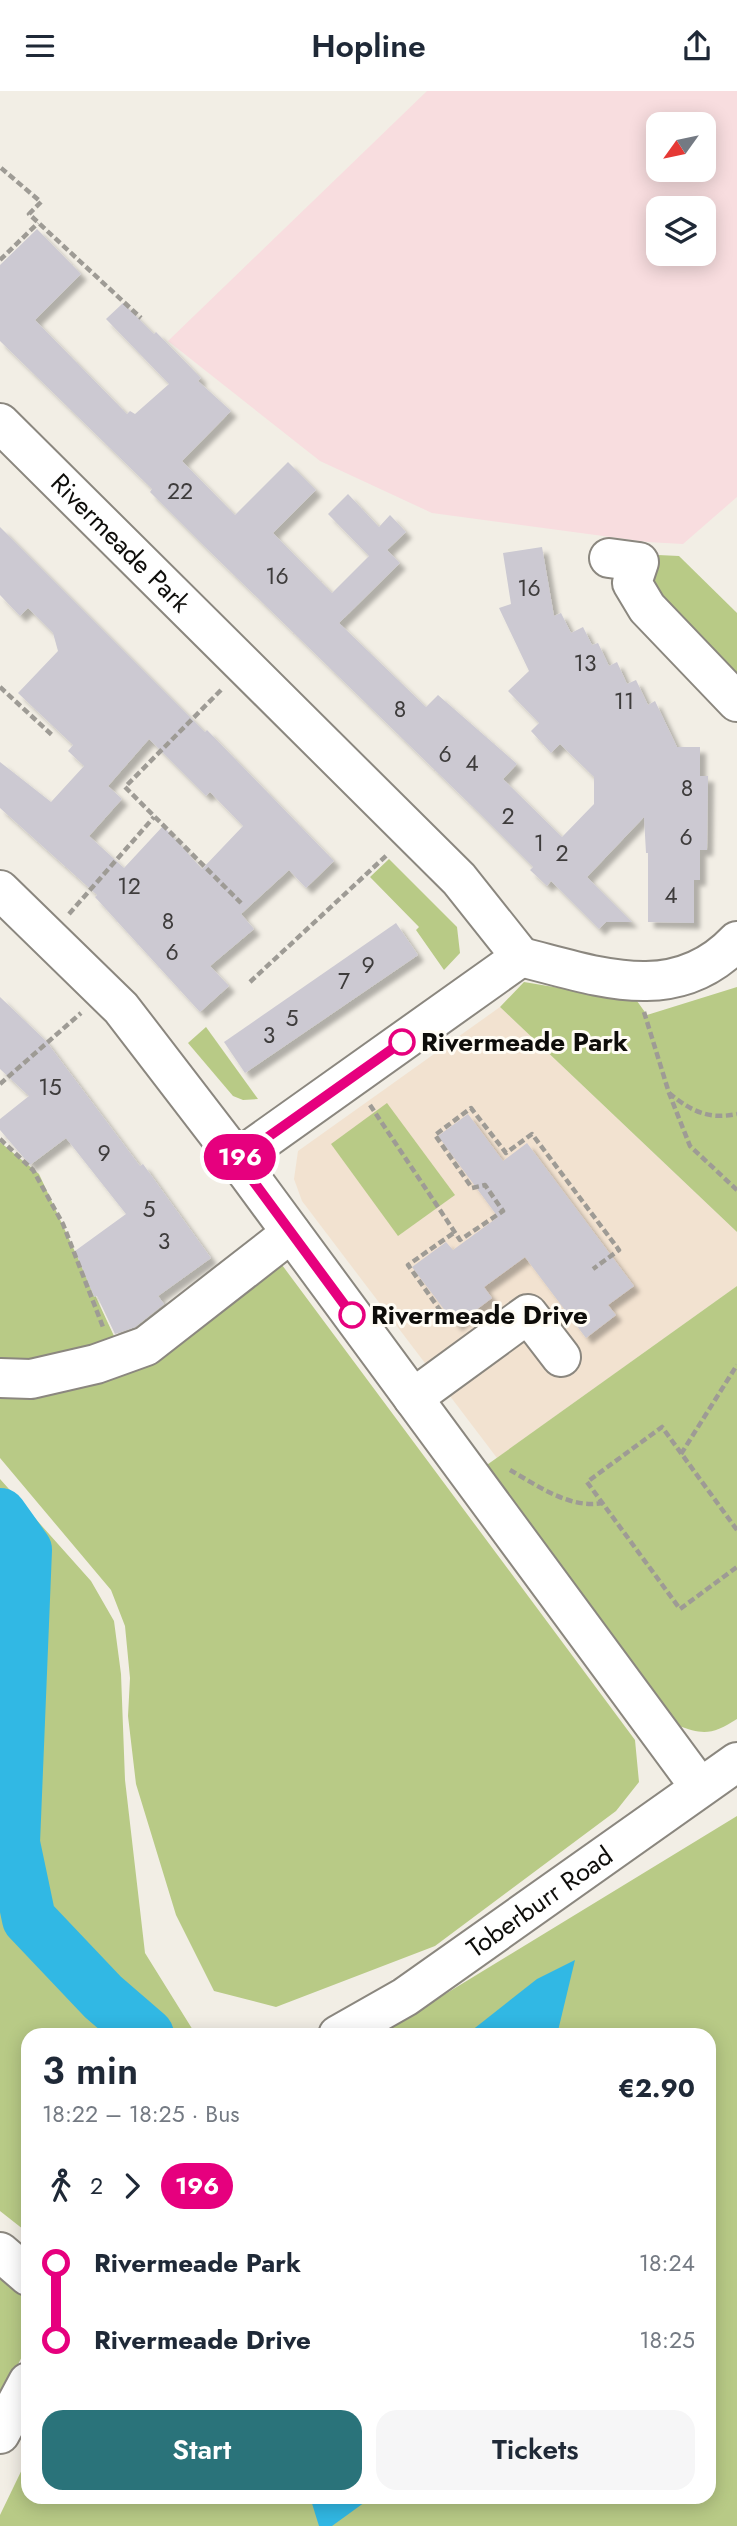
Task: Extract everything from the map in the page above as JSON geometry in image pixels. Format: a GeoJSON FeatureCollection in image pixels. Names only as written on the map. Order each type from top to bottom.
{"type":"FeatureCollection","features":[{"type":"Feature","properties":{"kind":"street","name":"Rivermeade Park"},"geometry":{"type":"LineString","coordinates":[[0,423],[459,879],[521,957]]}},
{"type":"Feature","properties":{"kind":"street"},"geometry":{"type":"LineString","coordinates":[[609,558],[639,562],[632,583],[647,608],[737,702]]}},
{"type":"Feature","properties":{"kind":"street"},"geometry":{"type":"LineString","coordinates":[[0,890],[121,1009],[237,1159],[699,1786]]}},
{"type":"Feature","properties":{"kind":"street"},"geometry":{"type":"LineString","coordinates":[[237,1159],[521,957],[641,984],[688,975],[722,957],[737,941]]}},
{"type":"Feature","properties":{"kind":"street"},"geometry":{"type":"LineString","coordinates":[[0,1378],[31,1379],[113,1358],[146,1346],[291,1233]]}},
{"type":"Feature","properties":{"kind":"street"},"geometry":{"type":"LineString","coordinates":[[413,1398],[528,1314],[561,1357]]}},
{"type":"Feature","properties":{"kind":"street","name":"Toberburr Road"},"geometry":{"type":"LineString","coordinates":[[350,2028],[405,1997],[699,1786],[737,1762]]}},
{"type":"Feature","properties":{"kind":"street"},"geometry":{"type":"LineString","coordinates":[[0,2252],[21,2270]]}},
{"type":"Feature","properties":{"kind":"street"},"geometry":{"type":"LineString","coordinates":[[0,2434],[21,2395]]}},
{"type":"Feature","properties":{"kind":"path"},"geometry":{"type":"LineString","coordinates":[[1,168],[41,202],[29,214],[141,318]]}},
{"type":"Feature","properties":{"kind":"path"},"geometry":{"type":"LineString","coordinates":[[0,260],[38,223]]}},
{"type":"Feature","properties":{"kind":"path"},"geometry":{"type":"LineString","coordinates":[[0,687],[52,735]]}},
{"type":"Feature","properties":{"kind":"path"},"geometry":{"type":"LineString","coordinates":[[223,688],[125,787],[242,903]]}},
{"type":"Feature","properties":{"kind":"path"},"geometry":{"type":"LineString","coordinates":[[66,917],[154,817]]}},
{"type":"Feature","properties":{"kind":"path"},"geometry":{"type":"LineString","coordinates":[[250,982],[388,854]]}},
{"type":"Feature","properties":{"kind":"path"},"geometry":{"type":"LineString","coordinates":[[641,984],[643,1007],[669,1093],[690,1146],[737,1190]]}},
{"type":"Feature","properties":{"kind":"path"},"geometry":{"type":"LineString","coordinates":[[0,1084],[87,1007]]}},
{"type":"Feature","properties":{"kind":"path"},"geometry":{"type":"LineString","coordinates":[[669,1093],[692,1111],[713,1117],[737,1114]]}},
{"type":"Feature","properties":{"kind":"path"},"geometry":{"type":"LineString","coordinates":[[367,1102],[460,1240],[503,1211],[485,1185],[471,1188],[435,1135],[471,1108],[506,1153],[532,1134],[619,1250],[593,1269]]}},
{"type":"Feature","properties":{"kind":"path"},"geometry":{"type":"LineString","coordinates":[[0,1139],[33,1170],[63,1224],[113,1358]]}},
{"type":"Feature","properties":{"kind":"path"},"geometry":{"type":"LineString","coordinates":[[447,1320],[408,1265],[455,1232]]}},
{"type":"Feature","properties":{"kind":"path"},"geometry":{"type":"LineString","coordinates":[[681,1454],[737,1365]]}},
{"type":"Feature","properties":{"kind":"path"},"geometry":{"type":"LineString","coordinates":[[737,1530],[662,1427],[587,1482],[680,1609],[737,1567]]}},
{"type":"Feature","properties":{"kind":"path"},"geometry":{"type":"LineString","coordinates":[[502,1466],[555,1495],[590,1505],[602,1503]]}},
{"type":"Feature","properties":{"kind":"shaded area"},"geometry":{"type":"Polygon","coordinates":[[[427,91],[737,91],[737,497],[683,544],[648,542],[432,513],[320,461],[168,341],[427,91]]]}},
{"type":"Feature","properties":{"kind":"shaded area"},"geometry":{"type":"Polygon","coordinates":[[[500,1007],[737,1232],[737,1286],[497,1458],[302,1201],[294,1179],[298,1151],[500,1007]]]}},
{"type":"Feature","properties":{"kind":"green space"},"geometry":{"type":"Polygon","coordinates":[[[658,555],[679,556],[737,613],[737,687],[648,595],[658,555]]]}},
{"type":"Feature","properties":{"kind":"green space"},"geometry":{"type":"Polygon","coordinates":[[[389,859],[457,927],[460,953],[444,970],[416,930],[419,927],[370,877],[389,859]]]}},
{"type":"Feature","properties":{"kind":"green space"},"geometry":{"type":"Polygon","coordinates":[[[524,982],[637,1001],[647,1015],[737,987],[737,1232],[500,1007],[524,982]]]}},
{"type":"Feature","properties":{"kind":"green space"},"geometry":{"type":"Polygon","coordinates":[[[206,1027],[258,1099],[243,1100],[233,1096],[188,1043],[206,1027]]]}},
{"type":"Feature","properties":{"kind":"green space"},"geometry":{"type":"Polygon","coordinates":[[[387,1103],[455,1195],[398,1236],[331,1144],[387,1103]]]}},
{"type":"Feature","properties":{"kind":"green space"},"geometry":{"type":"Polygon","coordinates":[[[0,1142],[39,1174],[120,1349],[259,1234],[635,1740],[639,1782],[616,1811],[435,1946],[276,2007],[214,1991],[176,1915],[136,1784],[128,1716],[130,1678],[125,1626],[111,1590],[0,1458],[0,1142]]]}},
{"type":"Feature","properties":{"kind":"green space"},"geometry":{"type":"Polygon","coordinates":[[[737,1286],[737,1719],[721,1728],[702,1732],[677,1725],[484,1467],[737,1286]]]}},
{"type":"Feature","properties":{"kind":"green space"},"geometry":{"type":"Polygon","coordinates":[[[0,1479],[91,1581],[114,1621],[121,1674],[125,1780],[145,1953],[192,2028],[21,2028],[21,2228],[0,2211],[0,1479]]]}},
{"type":"Feature","properties":{"kind":"green space"},"geometry":{"type":"Polygon","coordinates":[[[737,1816],[737,2526],[0,2526],[0,2515],[21,2472],[21,2504],[716,2504],[716,2028],[389,2028],[737,1816]]]}},
{"type":"Feature","properties":{"kind":"green space"},"geometry":{"type":"Polygon","coordinates":[[[0,2272],[21,2289],[21,2358],[0,2399],[0,2272]]]}},
{"type":"Feature","properties":{"kind":"water"},"geometry":{"type":"Polygon","coordinates":[[[575,1960],[559,2028],[475,2028],[537,1979],[575,1960]]]}},
{"type":"Feature","properties":{"kind":"water"},"geometry":{"type":"Polygon","coordinates":[[[312,2504],[362,2504],[332,2526],[319,2526],[312,2504]]]}},
{"type":"Feature","properties":{"kind":"building"},"geometry":{"type":"Polygon","coordinates":[[[37,229],[81,274],[35,320],[127,414],[130,411],[135,414],[169,384],[106,319],[123,303],[154,334],[156,332],[201,378],[198,381],[231,411],[182,461],[235,515],[288,462],[316,490],[273,533],[332,593],[369,556],[328,514],[348,494],[379,527],[390,515],[406,532],[387,550],[400,563],[339,623],[426,707],[438,695],[517,764],[503,779],[562,837],[594,804],[594,777],[560,744],[551,753],[531,731],[539,723],[508,691],[529,671],[499,608],[511,604],[503,553],[542,547],[554,616],[561,613],[571,633],[583,627],[592,645],[598,643],[609,666],[617,662],[627,684],[636,680],[648,705],[655,701],[677,747],[700,747],[700,776],[708,776],[707,850],[700,850],[700,880],[694,880],[694,923],[648,922],[648,853],[644,817],[587,877],[632,922],[606,922],[599,929],[551,881],[547,886],[530,870],[533,867],[476,810],[202,544],[150,492],[152,489],[0,341],[0,265],[37,229]]]}},
{"type":"Feature","properties":{"kind":"building"},"geometry":{"type":"Polygon","coordinates":[[[0,527],[205,732],[207,730],[334,861],[306,888],[289,870],[241,914],[254,929],[210,966],[229,986],[200,1012],[95,897],[97,895],[0,808],[0,762],[51,802],[84,766],[68,751],[73,745],[18,693],[58,651],[53,633],[28,608],[20,616],[0,595],[0,527]],[[149,739],[108,786],[122,799],[89,836],[124,868],[163,826],[202,869],[243,826],[210,792],[206,796],[149,739]]]}},
{"type":"Feature","properties":{"kind":"building"},"geometry":{"type":"Polygon","coordinates":[[[396,923],[418,955],[245,1073],[224,1042],[396,923]]]}},
{"type":"Feature","properties":{"kind":"building"},"geometry":{"type":"Polygon","coordinates":[[[0,997],[46,1041],[140,1166],[143,1164],[211,1258],[158,1296],[164,1304],[135,1327],[115,1334],[97,1296],[94,1297],[75,1251],[126,1214],[66,1138],[30,1165],[0,1130],[0,1119],[29,1096],[0,1069],[0,997]]]}},
{"type":"Feature","properties":{"kind":"building"},"geometry":{"type":"Polygon","coordinates":[[[468,1114],[503,1161],[527,1143],[634,1286],[608,1305],[616,1315],[586,1338],[525,1257],[484,1287],[492,1298],[456,1325],[412,1267],[446,1242],[453,1250],[498,1217],[438,1136],[468,1114]]]}},
{"type":"Feature","properties":{"kind":"waterway"},"geometry":{"type":"LineString","coordinates":[[0,1515],[25,1550],[13,1843],[29,1919],[103,1997],[139,2028]]}},
{"type":"Feature","properties":{"kind":"bus line","name":"196"},"geometry":{"type":"LineString","coordinates":[[352,1315],[237,1159],[402,1042]]}},
{"type":"Feature","properties":{"kind":"place","name":"Rivermeade Park"},"geometry":{"type":"Point","coordinates":[402,1042]}},
{"type":"Feature","properties":{"kind":"place","name":"Rivermeade Drive"},"geometry":{"type":"Point","coordinates":[352,1315]}}]}
